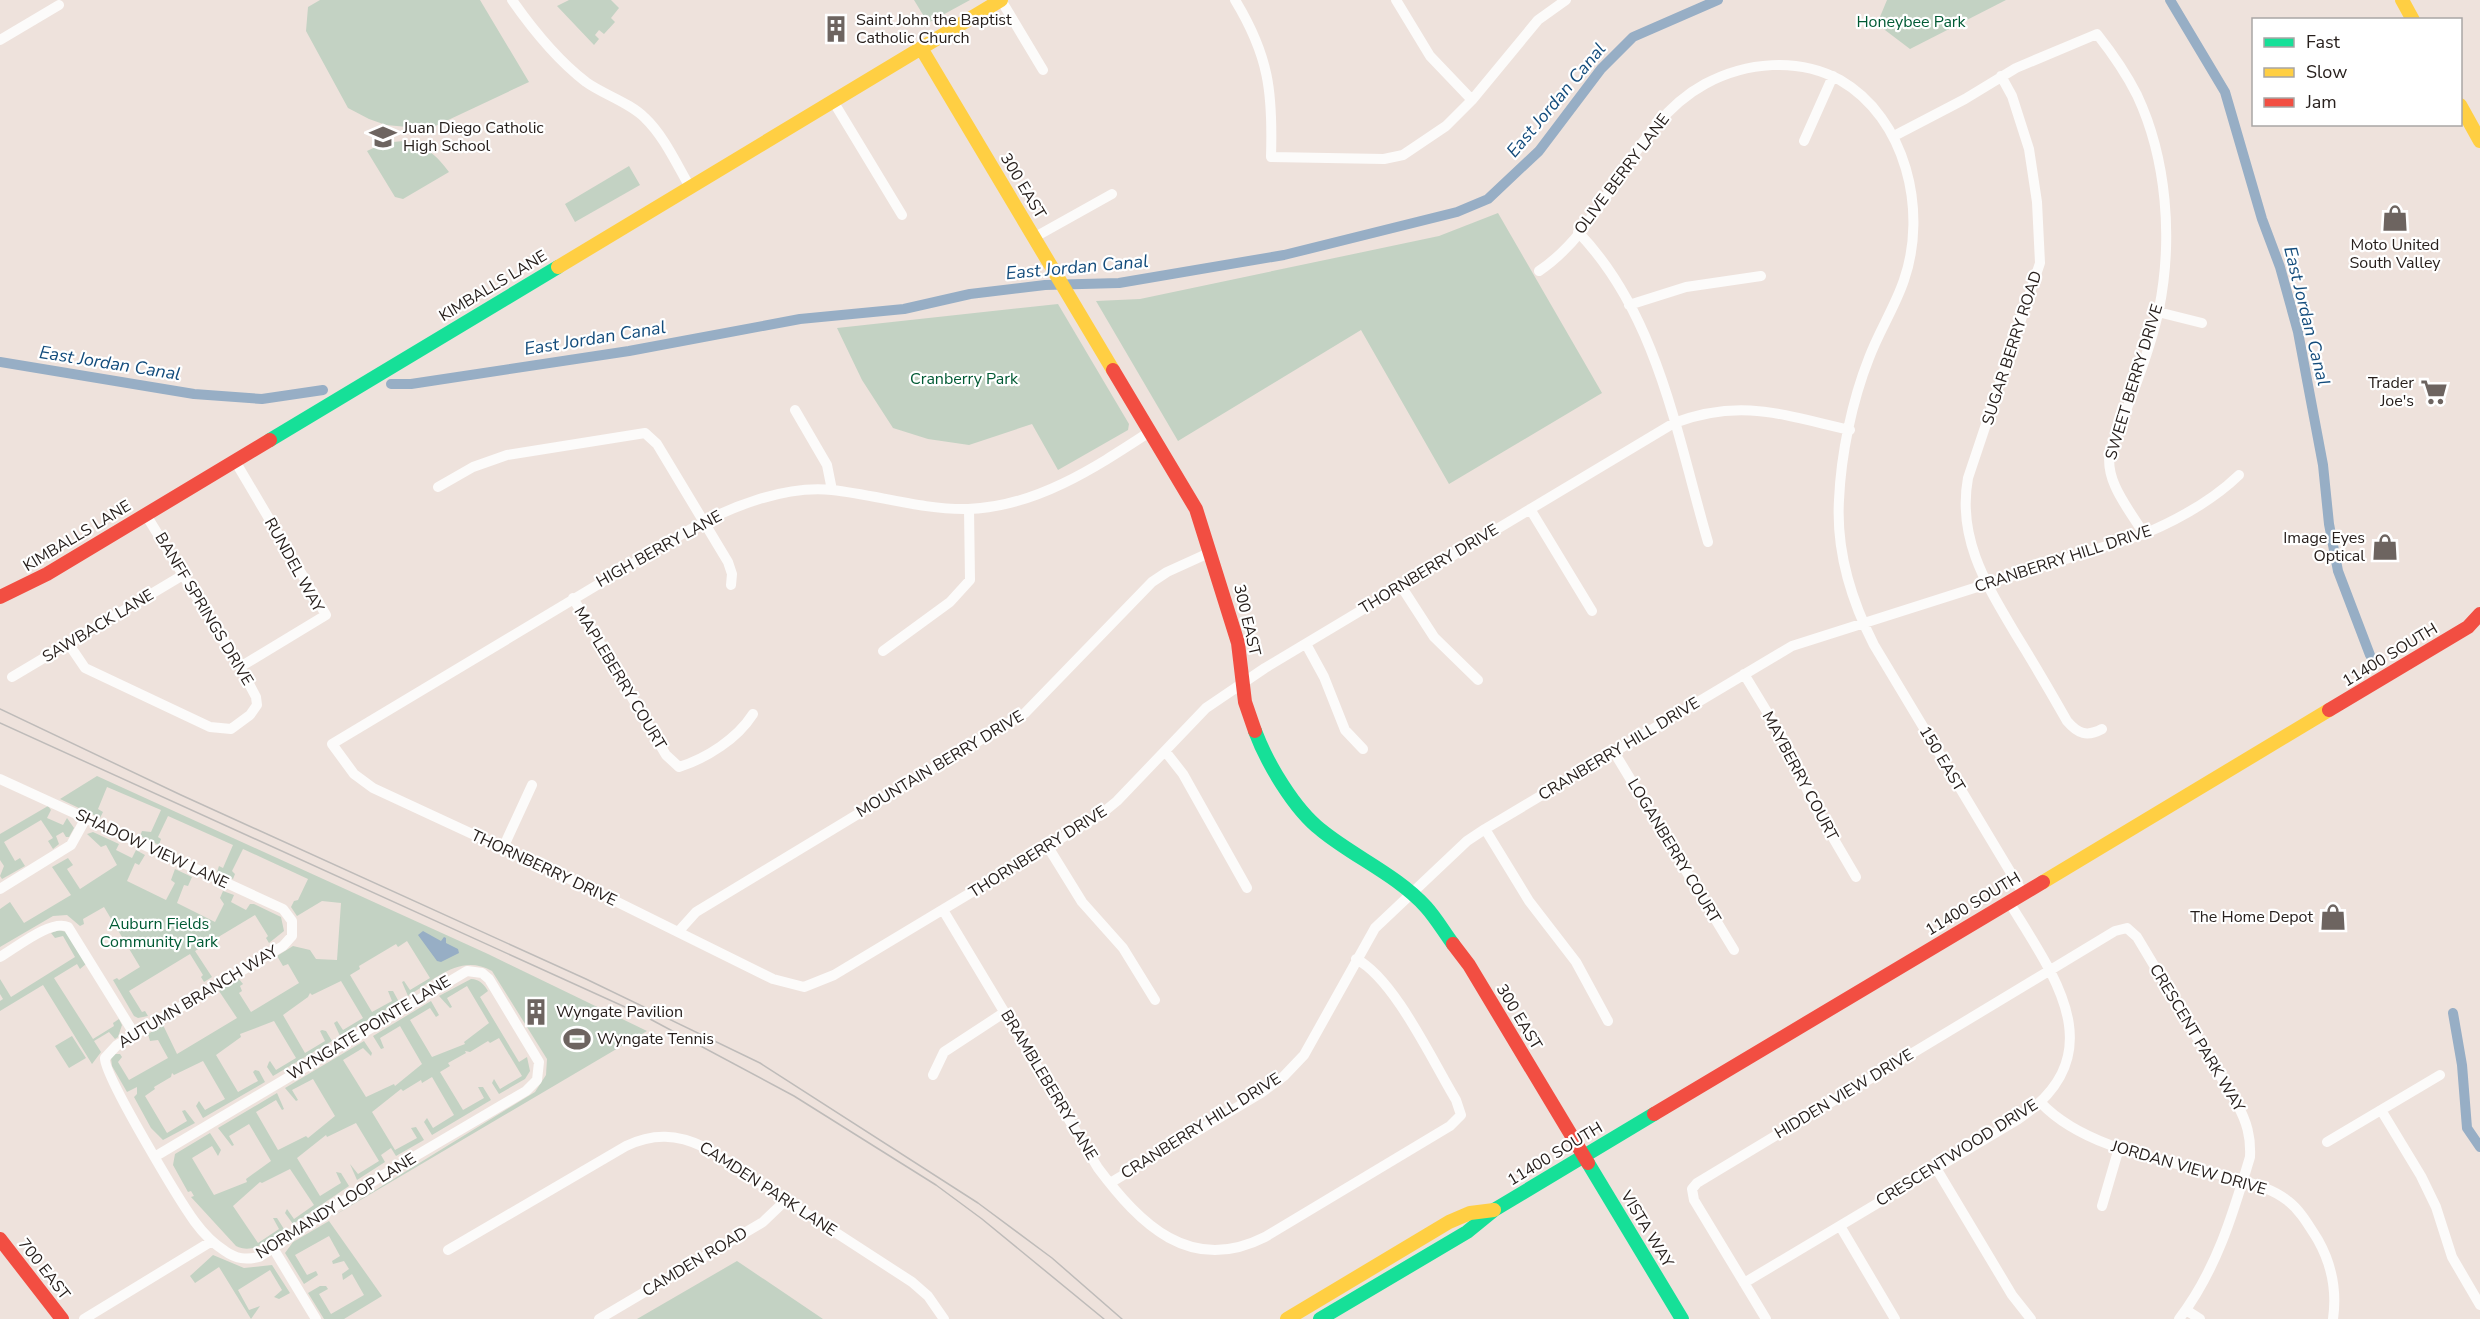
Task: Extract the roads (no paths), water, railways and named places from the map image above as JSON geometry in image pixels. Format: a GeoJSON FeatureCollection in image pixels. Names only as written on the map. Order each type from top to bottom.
{"type":"FeatureCollection","features":[{"type":"Feature","properties":{"kind":"street"},"geometry":{"type":"LineString","coordinates":[[512,0],[536,33],[566,65],[588,83],[644,116],[655,129],[690,187]]}},
{"type":"Feature","properties":{"kind":"street"},"geometry":{"type":"LineString","coordinates":[[1001,0],[1043,70]]}},
{"type":"Feature","properties":{"kind":"street","name":"KIMBALLS LANE"},"geometry":{"type":"LineString","coordinates":[[0,597],[40,578],[146,515],[1001,0]]}},
{"type":"Feature","properties":{"kind":"street"},"geometry":{"type":"LineString","coordinates":[[1235,0],[1261,49],[1267,75],[1272,126],[1271,157],[1384,159],[1403,155],[1446,126],[1472,99],[1538,20],[1566,0]]}},
{"type":"Feature","properties":{"kind":"street"},"geometry":{"type":"LineString","coordinates":[[1396,0],[1430,56],[1472,99]]}},
{"type":"Feature","properties":{"kind":"street"},"geometry":{"type":"LineString","coordinates":[[2402,0],[2412,18]]}},
{"type":"Feature","properties":{"kind":"street"},"geometry":{"type":"LineString","coordinates":[[0,40],[59,5]]}},
{"type":"Feature","properties":{"kind":"street","name":"SWEET BERRY DRIVE"},"geometry":{"type":"LineString","coordinates":[[1894,136],[2031,60],[2097,34],[2112,53],[2136,94],[2145,115],[2159,170],[2166,259],[2158,312],[2110,451],[2108,467],[2115,484],[2144,534]]}},
{"type":"Feature","properties":{"kind":"street","name":"300 EAST"},"geometry":{"type":"LineString","coordinates":[[921,48],[1196,509],[1238,643],[1245,702],[1265,758],[1302,811],[1343,848],[1412,894],[1457,945],[1584,1156]]}},
{"type":"Feature","properties":{"kind":"street","name":"OLIVE BERRY LANE"},"geometry":{"type":"LineString","coordinates":[[1539,271],[1558,257],[1662,119],[1704,84],[1741,70],[1777,65],[1806,66],[1833,76],[1850,86],[1864,99],[1894,136],[1911,199],[1911,249],[1904,279],[1869,359],[1850,430],[1841,476],[1839,525],[1845,570],[1864,624]]}},
{"type":"Feature","properties":{"kind":"street"},"geometry":{"type":"LineString","coordinates":[[1804,141],[1833,76]]}},
{"type":"Feature","properties":{"kind":"street","name":"SUGAR BERRY ROAD"},"geometry":{"type":"LineString","coordinates":[[2001,76],[2012,96],[2029,149],[2037,202],[2041,252],[2038,273],[1966,491],[1967,529],[1986,585],[2072,727],[2085,735],[2091,735],[2102,729]]}},
{"type":"Feature","properties":{"kind":"street"},"geometry":{"type":"LineString","coordinates":[[834,101],[902,215]]}},
{"type":"Feature","properties":{"kind":"street"},"geometry":{"type":"LineString","coordinates":[[2462,109],[2480,141]]}},
{"type":"Feature","properties":{"kind":"street"},"geometry":{"type":"LineString","coordinates":[[1035,237],[1112,194]]}},
{"type":"Feature","properties":{"kind":"street"},"geometry":{"type":"LineString","coordinates":[[1578,232],[1599,255],[1648,338],[1708,542]]}},
{"type":"Feature","properties":{"kind":"street"},"geometry":{"type":"LineString","coordinates":[[1629,305],[1686,287],[1761,276]]}},
{"type":"Feature","properties":{"kind":"street"},"geometry":{"type":"LineString","coordinates":[[2158,312],[2202,323]]}},
{"type":"Feature","properties":{"kind":"street","name":"THORNBERRY DRIVE"},"geometry":{"type":"LineString","coordinates":[[332,744],[354,774],[373,788],[503,848],[773,979],[804,987],[834,975],[1109,809],[1206,708],[1242,683],[1674,423],[1715,411],[1754,409],[1850,430]]}},
{"type":"Feature","properties":{"kind":"street"},"geometry":{"type":"LineString","coordinates":[[795,410],[827,465],[832,490]]}},
{"type":"Feature","properties":{"kind":"street","name":"HIGH BERRY LANE"},"geometry":{"type":"LineString","coordinates":[[332,744],[704,521],[772,497],[809,489],[832,490],[969,509],[1040,494],[1079,475],[1151,431]]}},
{"type":"Feature","properties":{"kind":"street"},"geometry":{"type":"LineString","coordinates":[[438,487],[473,467],[499,457],[645,433],[655,441],[728,562],[732,573],[731,585]]}},
{"type":"Feature","properties":{"kind":"street","name":"RUNDEL WAY"},"geometry":{"type":"LineString","coordinates":[[235,461],[326,615],[240,667]]}},
{"type":"Feature","properties":{"kind":"street","name":"CRANBERRY HILL DRIVE"},"geometry":{"type":"LineString","coordinates":[[1110,1183],[1261,1093],[1284,1076],[1312,1043],[1375,928],[1467,841],[1485,829],[1792,646],[2144,534],[2168,523],[2221,491],[2239,475]]}},
{"type":"Feature","properties":{"kind":"street"},"geometry":{"type":"LineString","coordinates":[[883,651],[950,602],[970,580],[969,509]]}},
{"type":"Feature","properties":{"kind":"street"},"geometry":{"type":"LineString","coordinates":[[1530,509],[1593,611]]}},
{"type":"Feature","properties":{"kind":"street","name":"BANFF SPRINGS DRIVE"},"geometry":{"type":"LineString","coordinates":[[68,643],[85,668],[210,727],[231,729],[250,716],[257,705],[256,697],[240,667],[146,515]]}},
{"type":"Feature","properties":{"kind":"street","name":"MOUNTAIN BERRY DRIVE"},"geometry":{"type":"LineString","coordinates":[[678,932],[696,912],[1025,713],[1152,582],[1167,572],[1211,552]]}},
{"type":"Feature","properties":{"kind":"street","name":"SAWBACK LANE"},"geometry":{"type":"LineString","coordinates":[[12,677],[183,575]]}},
{"type":"Feature","properties":{"kind":"street"},"geometry":{"type":"LineString","coordinates":[[1401,586],[1434,637],[1478,680]]}},
{"type":"Feature","properties":{"kind":"street","name":"MAPLEBERRY COURT"},"geometry":{"type":"LineString","coordinates":[[573,598],[666,755],[679,767],[696,761],[734,737],[753,714]]}},
{"type":"Feature","properties":{"kind":"street","name":"11400 SOUTH"},"geometry":{"type":"LineString","coordinates":[[1320,1319],[1467,1232],[1494,1210],[2474,626],[2480,614]]}},
{"type":"Feature","properties":{"kind":"street","name":"150 EAST"},"geometry":{"type":"LineString","coordinates":[[1864,624],[2023,893]]}},
{"type":"Feature","properties":{"kind":"street"},"geometry":{"type":"LineString","coordinates":[[1306,644],[1324,677],[1345,730],[1363,749]]}},
{"type":"Feature","properties":{"kind":"street","name":"MAYBERRY COURT"},"geometry":{"type":"LineString","coordinates":[[1743,674],[1784,740],[1815,807],[1856,877]]}},
{"type":"Feature","properties":{"kind":"street"},"geometry":{"type":"LineString","coordinates":[[1165,751],[1183,774],[1247,888]]}},
{"type":"Feature","properties":{"kind":"street","name":"LOGANBERRY COURT"},"geometry":{"type":"LineString","coordinates":[[1614,752],[1734,950]]}},
{"type":"Feature","properties":{"kind":"street","name":"SHADOW VIEW LANE"},"geometry":{"type":"LineString","coordinates":[[0,779],[283,909],[291,918],[293,930]]}},
{"type":"Feature","properties":{"kind":"street"},"geometry":{"type":"LineString","coordinates":[[503,848],[532,785]]}},
{"type":"Feature","properties":{"kind":"street"},"geometry":{"type":"LineString","coordinates":[[0,888],[71,845],[86,818]]}},
{"type":"Feature","properties":{"kind":"street"},"geometry":{"type":"LineString","coordinates":[[1485,829],[1525,895],[1576,962],[1608,1021]]}},
{"type":"Feature","properties":{"kind":"street"},"geometry":{"type":"LineString","coordinates":[[1048,847],[1082,902],[1123,948],[1155,1000]]}},
{"type":"Feature","properties":{"kind":"street","name":"CRESCENTWOOD DRIVE"},"geometry":{"type":"LineString","coordinates":[[1744,1283],[2040,1103],[2060,1075],[2066,1060],[2070,1033],[2066,1004],[2051,970],[2009,902]]}},
{"type":"Feature","properties":{"kind":"street","name":"BRAMBLEBERRY LANE"},"geometry":{"type":"LineString","coordinates":[[943,910],[1110,1183],[1131,1209],[1171,1239],[1204,1250],[1232,1249],[1265,1237],[1450,1126],[1461,1115],[1456,1100],[1389,989],[1368,966],[1356,959]]}},
{"type":"Feature","properties":{"kind":"street"},"geometry":{"type":"LineString","coordinates":[[0,957],[50,927],[60,924],[68,927],[135,1035]]}},
{"type":"Feature","properties":{"kind":"street","name":"HIDDEN VIEW DRIVE"},"geometry":{"type":"LineString","coordinates":[[1766,1319],[1695,1200],[1692,1189],[1697,1183],[2115,931],[2127,928]]}},
{"type":"Feature","properties":{"kind":"street","name":"CRESCENT PARK WAY"},"geometry":{"type":"LineString","coordinates":[[2127,928],[2137,937],[2244,1116],[2251,1143],[2242,1181],[2221,1246],[2179,1319]]}},
{"type":"Feature","properties":{"kind":"street","name":"AUTUMN BRANCH WAY"},"geometry":{"type":"LineString","coordinates":[[105,1065],[105,1058],[109,1051],[283,946],[291,938],[293,930]]}},
{"type":"Feature","properties":{"kind":"street","name":"WYNGATE POINTE LANE"},"geometry":{"type":"LineString","coordinates":[[156,1156],[467,971],[482,973],[492,983],[536,1056],[539,1075]]}},
{"type":"Feature","properties":{"kind":"street"},"geometry":{"type":"LineString","coordinates":[[933,1074],[944,1052],[1005,1012]]}},
{"type":"Feature","properties":{"kind":"street","name":"NORMANDY LOOP LANE"},"geometry":{"type":"LineString","coordinates":[[105,1065],[189,1212],[212,1241],[233,1257],[242,1259],[259,1257],[378,1178],[526,1091],[539,1075]]}},
{"type":"Feature","properties":{"kind":"street"},"geometry":{"type":"LineString","coordinates":[[2327,1142],[2440,1075]]}},
{"type":"Feature","properties":{"kind":"street","name":"JORDAN VIEW DRIVE"},"geometry":{"type":"LineString","coordinates":[[2040,1103],[2066,1126],[2119,1148],[2242,1181],[2274,1192],[2287,1200],[2306,1220],[2329,1264],[2335,1296],[2333,1319]]}},
{"type":"Feature","properties":{"kind":"street"},"geometry":{"type":"LineString","coordinates":[[2381,1110],[2421,1176],[2436,1207],[2452,1257],[2480,1305]]}},
{"type":"Feature","properties":{"kind":"street","name":"CAMDEN PARK LANE"},"geometry":{"type":"LineString","coordinates":[[448,1250],[626,1146],[648,1137],[670,1136],[693,1142],[921,1288],[944,1319]]}},
{"type":"Feature","properties":{"kind":"street"},"geometry":{"type":"LineString","coordinates":[[2102,1206],[2119,1148]]}},
{"type":"Feature","properties":{"kind":"street","name":"VISTA WAY"},"geometry":{"type":"LineString","coordinates":[[1584,1156],[1682,1319]]}},
{"type":"Feature","properties":{"kind":"street"},"geometry":{"type":"LineString","coordinates":[[1936,1168],[2012,1295],[2031,1319]]}},
{"type":"Feature","properties":{"kind":"street","name":"CAMDEN ROAD"},"geometry":{"type":"LineString","coordinates":[[599,1319],[764,1222],[786,1200]]}},
{"type":"Feature","properties":{"kind":"street","name":"11400 SOUTH"},"geometry":{"type":"LineString","coordinates":[[1287,1319],[1449,1222],[1470,1213],[1494,1210]]}},
{"type":"Feature","properties":{"kind":"street"},"geometry":{"type":"LineString","coordinates":[[1840,1226],[1895,1319]]}},
{"type":"Feature","properties":{"kind":"street","name":"700 EAST"},"geometry":{"type":"LineString","coordinates":[[0,1239],[62,1319]]}},
{"type":"Feature","properties":{"kind":"street"},"geometry":{"type":"LineString","coordinates":[[84,1319],[212,1241]]}},
{"type":"Feature","properties":{"kind":"street"},"geometry":{"type":"LineString","coordinates":[[273,1248],[316,1319]]}},
{"type":"Feature","properties":{"kind":"street"},"geometry":{"type":"LineString","coordinates":[[2186,1310],[2200,1319]]}},
{"type":"Feature","properties":{"kind":"water"},"geometry":{"type":"Polygon","coordinates":[[[423,931],[441,941],[444,937],[446,938],[446,943],[458,949],[459,953],[441,962],[437,961],[418,935],[423,931]]]}},
{"type":"Feature","properties":{"kind":"waterway","name":"East Jordan Canal"},"geometry":{"type":"LineString","coordinates":[[391,384],[411,384],[629,351],[800,319],[904,309],[970,294],[1045,285],[1119,283],[1284,255],[1457,212],[1488,199],[1539,151],[1601,69],[1633,37],[1718,0]]}},
{"type":"Feature","properties":{"kind":"waterway","name":"East Jordan Canal"},"geometry":{"type":"LineString","coordinates":[[2170,0],[2225,92],[2262,219],[2280,267],[2298,332],[2323,465],[2329,524],[2338,571],[2370,655]]}},
{"type":"Feature","properties":{"kind":"waterway","name":"East Jordan Canal"},"geometry":{"type":"LineString","coordinates":[[0,362],[194,394],[262,399],[323,390]]}},
{"type":"Feature","properties":{"kind":"waterway","name":"East Jordan Canal"},"geometry":{"type":"LineString","coordinates":[[2453,1013],[2462,1065],[2467,1128],[2480,1147]]}},
{"type":"Feature","properties":{"kind":"tram line"},"geometry":{"type":"LineString","coordinates":[[0,709],[181,795],[586,979],[760,1063],[978,1203],[1052,1258],[1122,1319]]}},
{"type":"Feature","properties":{"kind":"tram line"},"geometry":{"type":"LineString","coordinates":[[0,723],[625,1007]]}},
{"type":"Feature","properties":{"kind":"tram line"},"geometry":{"type":"LineString","coordinates":[[650,1019],[794,1096],[936,1185],[982,1219],[1104,1319]]}},
{"type":"Feature","properties":{"kind":"place","name":"Saint John the Baptist Catholic Church"},"geometry":{"type":"Point","coordinates":[836,29]}},
{"type":"Feature","properties":{"kind":"place","name":"Juan Diego Catholic High School"},"geometry":{"type":"Point","coordinates":[383,137]}},
{"type":"Feature","properties":{"kind":"place","name":"Moto United South Valley"},"geometry":{"type":"Point","coordinates":[2395,218]}},
{"type":"Feature","properties":{"kind":"place","name":"Trader Joe's"},"geometry":{"type":"Point","coordinates":[2434,392]}},
{"type":"Feature","properties":{"kind":"place","name":"Image Eyes Optical"},"geometry":{"type":"Point","coordinates":[2385,547]}},
{"type":"Feature","properties":{"kind":"place","name":"The Home Depot"},"geometry":{"type":"Point","coordinates":[2333,917]}},
{"type":"Feature","properties":{"kind":"place","name":"Wyngate Pavilion"},"geometry":{"type":"Point","coordinates":[536,1012]}},
{"type":"Feature","properties":{"kind":"place","name":"Wyngate Tennis"},"geometry":{"type":"Point","coordinates":[577,1039]}},
{"type":"Feature","properties":{"kind":"park label","name":"Honeybee Park"},"geometry":{"type":"Point","coordinates":[1911,22]}},
{"type":"Feature","properties":{"kind":"park label","name":"Cranberry Park"},"geometry":{"type":"Point","coordinates":[964,379]}},
{"type":"Feature","properties":{"kind":"park label","name":"Auburn Fields Community Park"},"geometry":{"type":"Point","coordinates":[159,933]}}]}
